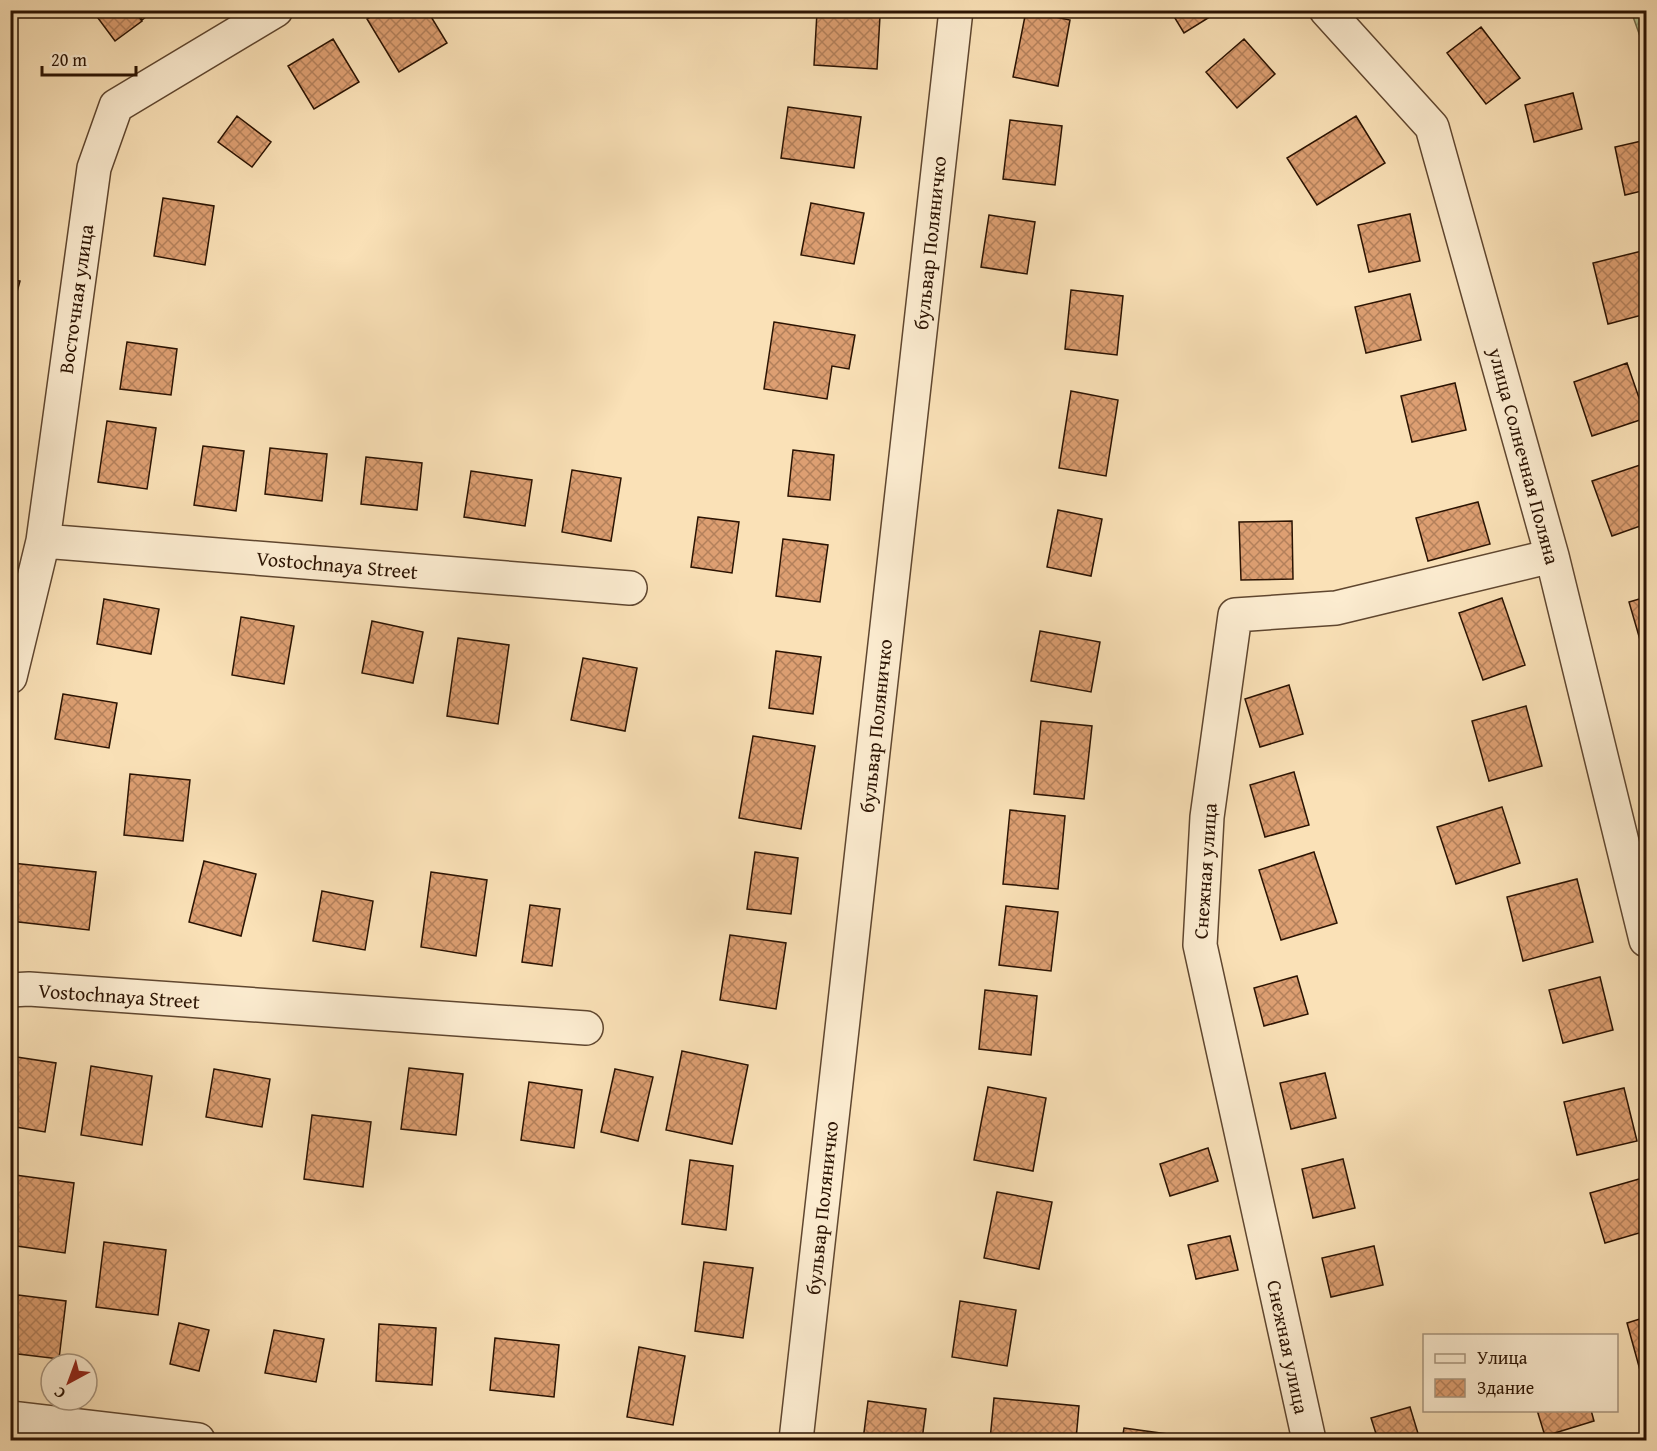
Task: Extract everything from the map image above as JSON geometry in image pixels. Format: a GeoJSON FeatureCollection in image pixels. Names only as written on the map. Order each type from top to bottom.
{"type":"FeatureCollection","features":[{"type":"Feature","properties":{"kind":"street","name":"Восточная улица"},"geometry":{"type":"LineString","coordinates":[[10,677],[43,542],[94,168],[116,106],[276,10]]}},
{"type":"Feature","properties":{"kind":"street","name":"бульвар Поляничко"},"geometry":{"type":"LineString","coordinates":[[796,1440],[956,10]]}},
{"type":"Feature","properties":{"kind":"street","name":"улица Солнечная Поляна"},"geometry":{"type":"LineString","coordinates":[[1326,10],[1432,127],[1552,556],[1647,940]]}},
{"type":"Feature","properties":{"kind":"street","name":"Vostochnaya Street"},"geometry":{"type":"LineString","coordinates":[[43,542],[630,588]]}},
{"type":"Feature","properties":{"kind":"street","name":"Снежная улица"},"geometry":{"type":"LineString","coordinates":[[1309,1440],[1200,945],[1207,817],[1235,615],[1336,608],[1552,556]]}},
{"type":"Feature","properties":{"kind":"street","name":"Vostochnaya Street"},"geometry":{"type":"LineString","coordinates":[[10,990],[41,990],[586,1028]]}},
{"type":"Feature","properties":{"kind":"street"},"geometry":{"type":"LineString","coordinates":[[10,1418],[198,1440]]}},
{"type":"Feature","properties":{"kind":"green space"},"geometry":{"type":"Polygon","coordinates":[[[1631,11],[1646,11],[1646,53],[1631,11]]]}},
{"type":"Feature","properties":{"kind":"building"},"geometry":{"type":"Polygon","coordinates":[[[92,10],[134,10],[142,21],[115,41],[92,10]]]}},
{"type":"Feature","properties":{"kind":"building"},"geometry":{"type":"Polygon","coordinates":[[[135,10],[155,10],[142,20],[135,10]]]}},
{"type":"Feature","properties":{"kind":"building"},"geometry":{"type":"Polygon","coordinates":[[[382,10],[427,10],[447,43],[399,72],[367,19],[382,10]]]}},
{"type":"Feature","properties":{"kind":"building"},"geometry":{"type":"Polygon","coordinates":[[[1170,10],[1221,10],[1184,33],[1170,10]]]}},
{"type":"Feature","properties":{"kind":"building"},"geometry":{"type":"Polygon","coordinates":[[[1026,11],[1070,20],[1058,86],[1013,77],[1026,11]]]}},
{"type":"Feature","properties":{"kind":"building"},"geometry":{"type":"Polygon","coordinates":[[[817,12],[880,16],[877,69],[814,65],[817,12]]]}},
{"type":"Feature","properties":{"kind":"building"},"geometry":{"type":"Polygon","coordinates":[[[1481,27],[1520,78],[1486,104],[1447,53],[1481,27]]]}},
{"type":"Feature","properties":{"kind":"building"},"geometry":{"type":"Polygon","coordinates":[[[333,39],[359,82],[314,109],[288,66],[333,39]]]}},
{"type":"Feature","properties":{"kind":"building"},"geometry":{"type":"Polygon","coordinates":[[[1244,39],[1275,74],[1237,108],[1206,72],[1244,39]]]}},
{"type":"Feature","properties":{"kind":"building"},"geometry":{"type":"Polygon","coordinates":[[[1573,93],[1582,129],[1534,142],[1525,105],[1573,93]]]}},
{"type":"Feature","properties":{"kind":"building"},"geometry":{"type":"Polygon","coordinates":[[[788,107],[861,117],[854,168],[781,158],[788,107]]]}},
{"type":"Feature","properties":{"kind":"building"},"geometry":{"type":"Polygon","coordinates":[[[237,116],[271,142],[252,167],[218,142],[237,116]]]}},
{"type":"Feature","properties":{"kind":"building"},"geometry":{"type":"Polygon","coordinates":[[[1356,116],[1385,163],[1317,205],[1287,158],[1356,116]]]}},
{"type":"Feature","properties":{"kind":"building"},"geometry":{"type":"Polygon","coordinates":[[[1010,120],[1062,126],[1055,185],[1003,179],[1010,120]]]}},
{"type":"Feature","properties":{"kind":"building"},"geometry":{"type":"Polygon","coordinates":[[[1646,140],[1646,190],[1625,195],[1615,147],[1646,140]]]}},
{"type":"Feature","properties":{"kind":"building"},"geometry":{"type":"Polygon","coordinates":[[[163,198],[214,206],[205,265],[154,256],[163,198]]]}},
{"type":"Feature","properties":{"kind":"building"},"geometry":{"type":"Polygon","coordinates":[[[811,203],[864,213],[854,264],[801,255],[811,203]]]}},
{"type":"Feature","properties":{"kind":"building"},"geometry":{"type":"Polygon","coordinates":[[[1410,214],[1420,261],[1369,272],[1358,225],[1410,214]]]}},
{"type":"Feature","properties":{"kind":"building"},"geometry":{"type":"Polygon","coordinates":[[[989,215],[1035,222],[1027,274],[981,267],[989,215]]]}},
{"type":"Feature","properties":{"kind":"building"},"geometry":{"type":"Polygon","coordinates":[[[1646,250],[1646,314],[1608,324],[1593,263],[1646,250]]]}},
{"type":"Feature","properties":{"kind":"building"},"geometry":{"type":"Polygon","coordinates":[[[10,279],[20,281],[10,317],[10,279]]]}},
{"type":"Feature","properties":{"kind":"building"},"geometry":{"type":"Polygon","coordinates":[[[1071,290],[1123,296],[1117,355],[1065,349],[1071,290]]]}},
{"type":"Feature","properties":{"kind":"building"},"geometry":{"type":"Polygon","coordinates":[[[1410,294],[1421,340],[1366,353],[1355,307],[1410,294]]]}},
{"type":"Feature","properties":{"kind":"building"},"geometry":{"type":"Polygon","coordinates":[[[774,322],[855,335],[849,369],[832,366],[827,399],[764,389],[774,322]]]}},
{"type":"Feature","properties":{"kind":"building"},"geometry":{"type":"Polygon","coordinates":[[[127,342],[177,349],[171,395],[120,389],[127,342]]]}},
{"type":"Feature","properties":{"kind":"building"},"geometry":{"type":"Polygon","coordinates":[[[1627,363],[1646,418],[1592,436],[1574,382],[1627,363]]]}},
{"type":"Feature","properties":{"kind":"building"},"geometry":{"type":"Polygon","coordinates":[[[1455,383],[1466,430],[1412,442],[1401,396],[1455,383]]]}},
{"type":"Feature","properties":{"kind":"building"},"geometry":{"type":"Polygon","coordinates":[[[1071,391],[1118,400],[1106,476],[1059,468],[1071,391]]]}},
{"type":"Feature","properties":{"kind":"building"},"geometry":{"type":"Polygon","coordinates":[[[107,421],[156,428],[147,489],[98,482],[107,421]]]}},
{"type":"Feature","properties":{"kind":"building"},"geometry":{"type":"Polygon","coordinates":[[[203,446],[244,451],[236,511],[194,505],[203,446]]]}},
{"type":"Feature","properties":{"kind":"building"},"geometry":{"type":"Polygon","coordinates":[[[270,448],[327,454],[322,501],[265,494],[270,448]]]}},
{"type":"Feature","properties":{"kind":"building"},"geometry":{"type":"Polygon","coordinates":[[[793,450],[834,455],[830,500],[788,496],[793,450]]]}},
{"type":"Feature","properties":{"kind":"building"},"geometry":{"type":"Polygon","coordinates":[[[366,457],[422,463],[417,510],[361,504],[366,457]]]}},
{"type":"Feature","properties":{"kind":"building"},"geometry":{"type":"Polygon","coordinates":[[[1646,463],[1646,524],[1612,536],[1592,481],[1646,463]]]}},
{"type":"Feature","properties":{"kind":"building"},"geometry":{"type":"Polygon","coordinates":[[[572,470],[621,478],[611,541],[562,532],[572,470]]]}},
{"type":"Feature","properties":{"kind":"building"},"geometry":{"type":"Polygon","coordinates":[[[471,471],[532,480],[525,526],[464,517],[471,471]]]}},
{"type":"Feature","properties":{"kind":"building"},"geometry":{"type":"Polygon","coordinates":[[[1478,502],[1490,544],[1428,561],[1416,518],[1478,502]]]}},
{"type":"Feature","properties":{"kind":"building"},"geometry":{"type":"Polygon","coordinates":[[[1058,510],[1102,519],[1091,576],[1047,567],[1058,510]]]}},
{"type":"Feature","properties":{"kind":"building"},"geometry":{"type":"Polygon","coordinates":[[[698,517],[739,522],[732,573],[691,567],[698,517]]]}},
{"type":"Feature","properties":{"kind":"building"},"geometry":{"type":"Polygon","coordinates":[[[1292,521],[1293,579],[1241,580],[1239,522],[1292,521]]]}},
{"type":"Feature","properties":{"kind":"building"},"geometry":{"type":"Polygon","coordinates":[[[783,539],[828,545],[820,602],[776,596],[783,539]]]}},
{"type":"Feature","properties":{"kind":"building"},"geometry":{"type":"Polygon","coordinates":[[[1646,597],[1646,648],[1643,650],[1629,602],[1646,597]]]}},
{"type":"Feature","properties":{"kind":"building"},"geometry":{"type":"Polygon","coordinates":[[[1502,598],[1525,665],[1483,680],[1459,613],[1502,598]]]}},
{"type":"Feature","properties":{"kind":"building"},"geometry":{"type":"Polygon","coordinates":[[[104,599],[159,609],[151,654],[97,644],[104,599]]]}},
{"type":"Feature","properties":{"kind":"building"},"geometry":{"type":"Polygon","coordinates":[[[241,617],[294,626],[284,684],[232,675],[241,617]]]}},
{"type":"Feature","properties":{"kind":"building"},"geometry":{"type":"Polygon","coordinates":[[[372,621],[423,632],[413,683],[362,673],[372,621]]]}},
{"type":"Feature","properties":{"kind":"building"},"geometry":{"type":"Polygon","coordinates":[[[1040,631],[1100,642],[1091,692],[1031,681],[1040,631]]]}},
{"type":"Feature","properties":{"kind":"building"},"geometry":{"type":"Polygon","coordinates":[[[458,638],[509,645],[498,724],[447,716],[458,638]]]}},
{"type":"Feature","properties":{"kind":"building"},"geometry":{"type":"Polygon","coordinates":[[[776,651],[821,657],[813,714],[769,708],[776,651]]]}},
{"type":"Feature","properties":{"kind":"building"},"geometry":{"type":"Polygon","coordinates":[[[583,658],[637,668],[625,731],[571,720],[583,658]]]}},
{"type":"Feature","properties":{"kind":"building"},"geometry":{"type":"Polygon","coordinates":[[[1289,685],[1303,734],[1260,747],[1245,699],[1289,685]]]}},
{"type":"Feature","properties":{"kind":"building"},"geometry":{"type":"Polygon","coordinates":[[[63,694],[117,703],[109,748],[55,739],[63,694]]]}},
{"type":"Feature","properties":{"kind":"building"},"geometry":{"type":"Polygon","coordinates":[[[1526,706],[1542,766],[1489,781],[1472,721],[1526,706]]]}},
{"type":"Feature","properties":{"kind":"building"},"geometry":{"type":"Polygon","coordinates":[[[1041,721],[1092,726],[1084,799],[1034,794],[1041,721]]]}},
{"type":"Feature","properties":{"kind":"building"},"geometry":{"type":"Polygon","coordinates":[[[753,736],[815,746],[801,829],[739,818],[753,736]]]}},
{"type":"Feature","properties":{"kind":"building"},"geometry":{"type":"Polygon","coordinates":[[[1294,772],[1309,825],[1265,837],[1250,785],[1294,772]]]}},
{"type":"Feature","properties":{"kind":"building"},"geometry":{"type":"Polygon","coordinates":[[[130,774],[190,780],[183,841],[124,835],[130,774]]]}},
{"type":"Feature","properties":{"kind":"building"},"geometry":{"type":"Polygon","coordinates":[[[1502,807],[1520,863],[1456,884],[1437,827],[1502,807]]]}},
{"type":"Feature","properties":{"kind":"building"},"geometry":{"type":"Polygon","coordinates":[[[1010,810],[1065,816],[1058,889],[1003,884],[1010,810]]]}},
{"type":"Feature","properties":{"kind":"building"},"geometry":{"type":"Polygon","coordinates":[[[755,852],[798,858],[791,914],[747,909],[755,852]]]}},
{"type":"Feature","properties":{"kind":"building"},"geometry":{"type":"Polygon","coordinates":[[[1314,852],[1337,923],[1281,940],[1259,870],[1314,852]]]}},
{"type":"Feature","properties":{"kind":"building"},"geometry":{"type":"Polygon","coordinates":[[[204,861],[256,874],[241,936],[189,922],[204,861]]]}},
{"type":"Feature","properties":{"kind":"building"},"geometry":{"type":"Polygon","coordinates":[[[12,863],[96,872],[89,930],[10,921],[12,863]]]}},
{"type":"Feature","properties":{"kind":"building"},"geometry":{"type":"Polygon","coordinates":[[[431,872],[487,880],[476,956],[421,947],[431,872]]]}},
{"type":"Feature","properties":{"kind":"building"},"geometry":{"type":"Polygon","coordinates":[[[1577,879],[1593,942],[1523,961],[1507,897],[1577,879]]]}},
{"type":"Feature","properties":{"kind":"building"},"geometry":{"type":"Polygon","coordinates":[[[322,891],[373,901],[365,950],[313,941],[322,891]]]}},
{"type":"Feature","properties":{"kind":"building"},"geometry":{"type":"Polygon","coordinates":[[[530,905],[560,909],[552,966],[522,962],[530,905]]]}},
{"type":"Feature","properties":{"kind":"building"},"geometry":{"type":"Polygon","coordinates":[[[1006,906],[1058,912],[1051,971],[999,965],[1006,906]]]}},
{"type":"Feature","properties":{"kind":"building"},"geometry":{"type":"Polygon","coordinates":[[[730,935],[786,943],[776,1009],[720,1000],[730,935]]]}},
{"type":"Feature","properties":{"kind":"building"},"geometry":{"type":"Polygon","coordinates":[[[1297,976],[1308,1014],[1264,1026],[1254,988],[1297,976]]]}},
{"type":"Feature","properties":{"kind":"building"},"geometry":{"type":"Polygon","coordinates":[[[1600,977],[1613,1030],[1563,1043],[1549,990],[1600,977]]]}},
{"type":"Feature","properties":{"kind":"building"},"geometry":{"type":"Polygon","coordinates":[[[985,990],[1037,996],[1031,1055],[979,1049],[985,990]]]}},
{"type":"Feature","properties":{"kind":"building"},"geometry":{"type":"Polygon","coordinates":[[[682,1051],[748,1065],[732,1144],[666,1130],[682,1051]]]}},
{"type":"Feature","properties":{"kind":"building"},"geometry":{"type":"Polygon","coordinates":[[[10,1056],[56,1063],[45,1132],[10,1126],[10,1056]]]}},
{"type":"Feature","properties":{"kind":"building"},"geometry":{"type":"Polygon","coordinates":[[[91,1066],[152,1076],[142,1145],[81,1135],[91,1066]]]}},
{"type":"Feature","properties":{"kind":"building"},"geometry":{"type":"Polygon","coordinates":[[[409,1068],[463,1074],[456,1135],[401,1129],[409,1068]]]}},
{"type":"Feature","properties":{"kind":"building"},"geometry":{"type":"Polygon","coordinates":[[[214,1069],[270,1079],[262,1127],[206,1117],[214,1069]]]}},
{"type":"Feature","properties":{"kind":"building"},"geometry":{"type":"Polygon","coordinates":[[[615,1069],[653,1077],[638,1141],[601,1132],[615,1069]]]}},
{"type":"Feature","properties":{"kind":"building"},"geometry":{"type":"Polygon","coordinates":[[[1325,1073],[1336,1118],[1291,1129],[1280,1083],[1325,1073]]]}},
{"type":"Feature","properties":{"kind":"building"},"geometry":{"type":"Polygon","coordinates":[[[529,1082],[582,1090],[574,1148],[521,1140],[529,1082]]]}},
{"type":"Feature","properties":{"kind":"building"},"geometry":{"type":"Polygon","coordinates":[[[988,1087],[1046,1098],[1033,1171],[974,1160],[988,1087]]]}},
{"type":"Feature","properties":{"kind":"building"},"geometry":{"type":"Polygon","coordinates":[[[1624,1088],[1637,1141],[1577,1155],[1564,1102],[1624,1088]]]}},
{"type":"Feature","properties":{"kind":"building"},"geometry":{"type":"Polygon","coordinates":[[[312,1115],[371,1122],[363,1187],[304,1179],[312,1115]]]}},
{"type":"Feature","properties":{"kind":"building"},"geometry":{"type":"Polygon","coordinates":[[[1208,1148],[1218,1181],[1170,1196],[1160,1164],[1208,1148]]]}},
{"type":"Feature","properties":{"kind":"building"},"geometry":{"type":"Polygon","coordinates":[[[1343,1159],[1355,1208],[1313,1218],[1302,1169],[1343,1159]]]}},
{"type":"Feature","properties":{"kind":"building"},"geometry":{"type":"Polygon","coordinates":[[[690,1160],[733,1166],[726,1230],[682,1224],[690,1160]]]}},
{"type":"Feature","properties":{"kind":"building"},"geometry":{"type":"Polygon","coordinates":[[[15,1175],[74,1183],[65,1253],[10,1245],[10,1212],[15,1175]]]}},
{"type":"Feature","properties":{"kind":"building"},"geometry":{"type":"Polygon","coordinates":[[[1646,1177],[1646,1231],[1605,1243],[1590,1193],[1646,1177]]]}},
{"type":"Feature","properties":{"kind":"building"},"geometry":{"type":"Polygon","coordinates":[[[997,1192],[1052,1202],[1039,1269],[984,1258],[997,1192]]]}},
{"type":"Feature","properties":{"kind":"building"},"geometry":{"type":"Polygon","coordinates":[[[1230,1236],[1238,1270],[1196,1279],[1188,1245],[1230,1236]]]}},
{"type":"Feature","properties":{"kind":"building"},"geometry":{"type":"Polygon","coordinates":[[[104,1242],[166,1250],[158,1315],[96,1307],[104,1242]]]}},
{"type":"Feature","properties":{"kind":"building"},"geometry":{"type":"Polygon","coordinates":[[[1374,1246],[1383,1285],[1331,1297],[1322,1258],[1374,1246]]]}},
{"type":"Feature","properties":{"kind":"building"},"geometry":{"type":"Polygon","coordinates":[[[704,1262],[753,1268],[743,1338],[695,1331],[704,1262]]]}},
{"type":"Feature","properties":{"kind":"building"},"geometry":{"type":"Polygon","coordinates":[[[18,1295],[66,1301],[60,1352],[39,1352],[39,1357],[10,1353],[18,1295]]]}},
{"type":"Feature","properties":{"kind":"building"},"geometry":{"type":"Polygon","coordinates":[[[960,1301],[1016,1310],[1007,1366],[952,1357],[960,1301]]]}},
{"type":"Feature","properties":{"kind":"building"},"geometry":{"type":"Polygon","coordinates":[[[1646,1317],[1646,1380],[1643,1381],[1627,1323],[1646,1317]]]}},
{"type":"Feature","properties":{"kind":"building"},"geometry":{"type":"Polygon","coordinates":[[[179,1323],[209,1330],[199,1371],[170,1364],[179,1323]]]}},
{"type":"Feature","properties":{"kind":"building"},"geometry":{"type":"Polygon","coordinates":[[[379,1324],[436,1328],[432,1385],[376,1381],[379,1324]]]}},
{"type":"Feature","properties":{"kind":"building"},"geometry":{"type":"Polygon","coordinates":[[[274,1330],[324,1339],[316,1382],[265,1373],[274,1330]]]}},
{"type":"Feature","properties":{"kind":"building"},"geometry":{"type":"Polygon","coordinates":[[[495,1338],[559,1345],[554,1397],[490,1390],[495,1338]]]}},
{"type":"Feature","properties":{"kind":"building"},"geometry":{"type":"Polygon","coordinates":[[[639,1347],[685,1356],[673,1425],[627,1417],[639,1347]]]}},
{"type":"Feature","properties":{"kind":"building"},"geometry":{"type":"Polygon","coordinates":[[[994,1398],[1079,1406],[1076,1440],[990,1440],[994,1398]]]}},
{"type":"Feature","properties":{"kind":"building"},"geometry":{"type":"Polygon","coordinates":[[[868,1401],[926,1409],[922,1440],[863,1440],[868,1401]]]}},
{"type":"Feature","properties":{"kind":"building"},"geometry":{"type":"Polygon","coordinates":[[[1410,1407],[1420,1440],[1378,1440],[1371,1418],[1410,1407]]]}},
{"type":"Feature","properties":{"kind":"building"},"geometry":{"type":"Polygon","coordinates":[[[1538,1412],[1592,1412],[1594,1421],[1545,1436],[1538,1412]]]}},
{"type":"Feature","properties":{"kind":"building"},"geometry":{"type":"Polygon","coordinates":[[[1124,1428],[1182,1436],[1182,1440],[1122,1440],[1124,1428]]]}}]}
